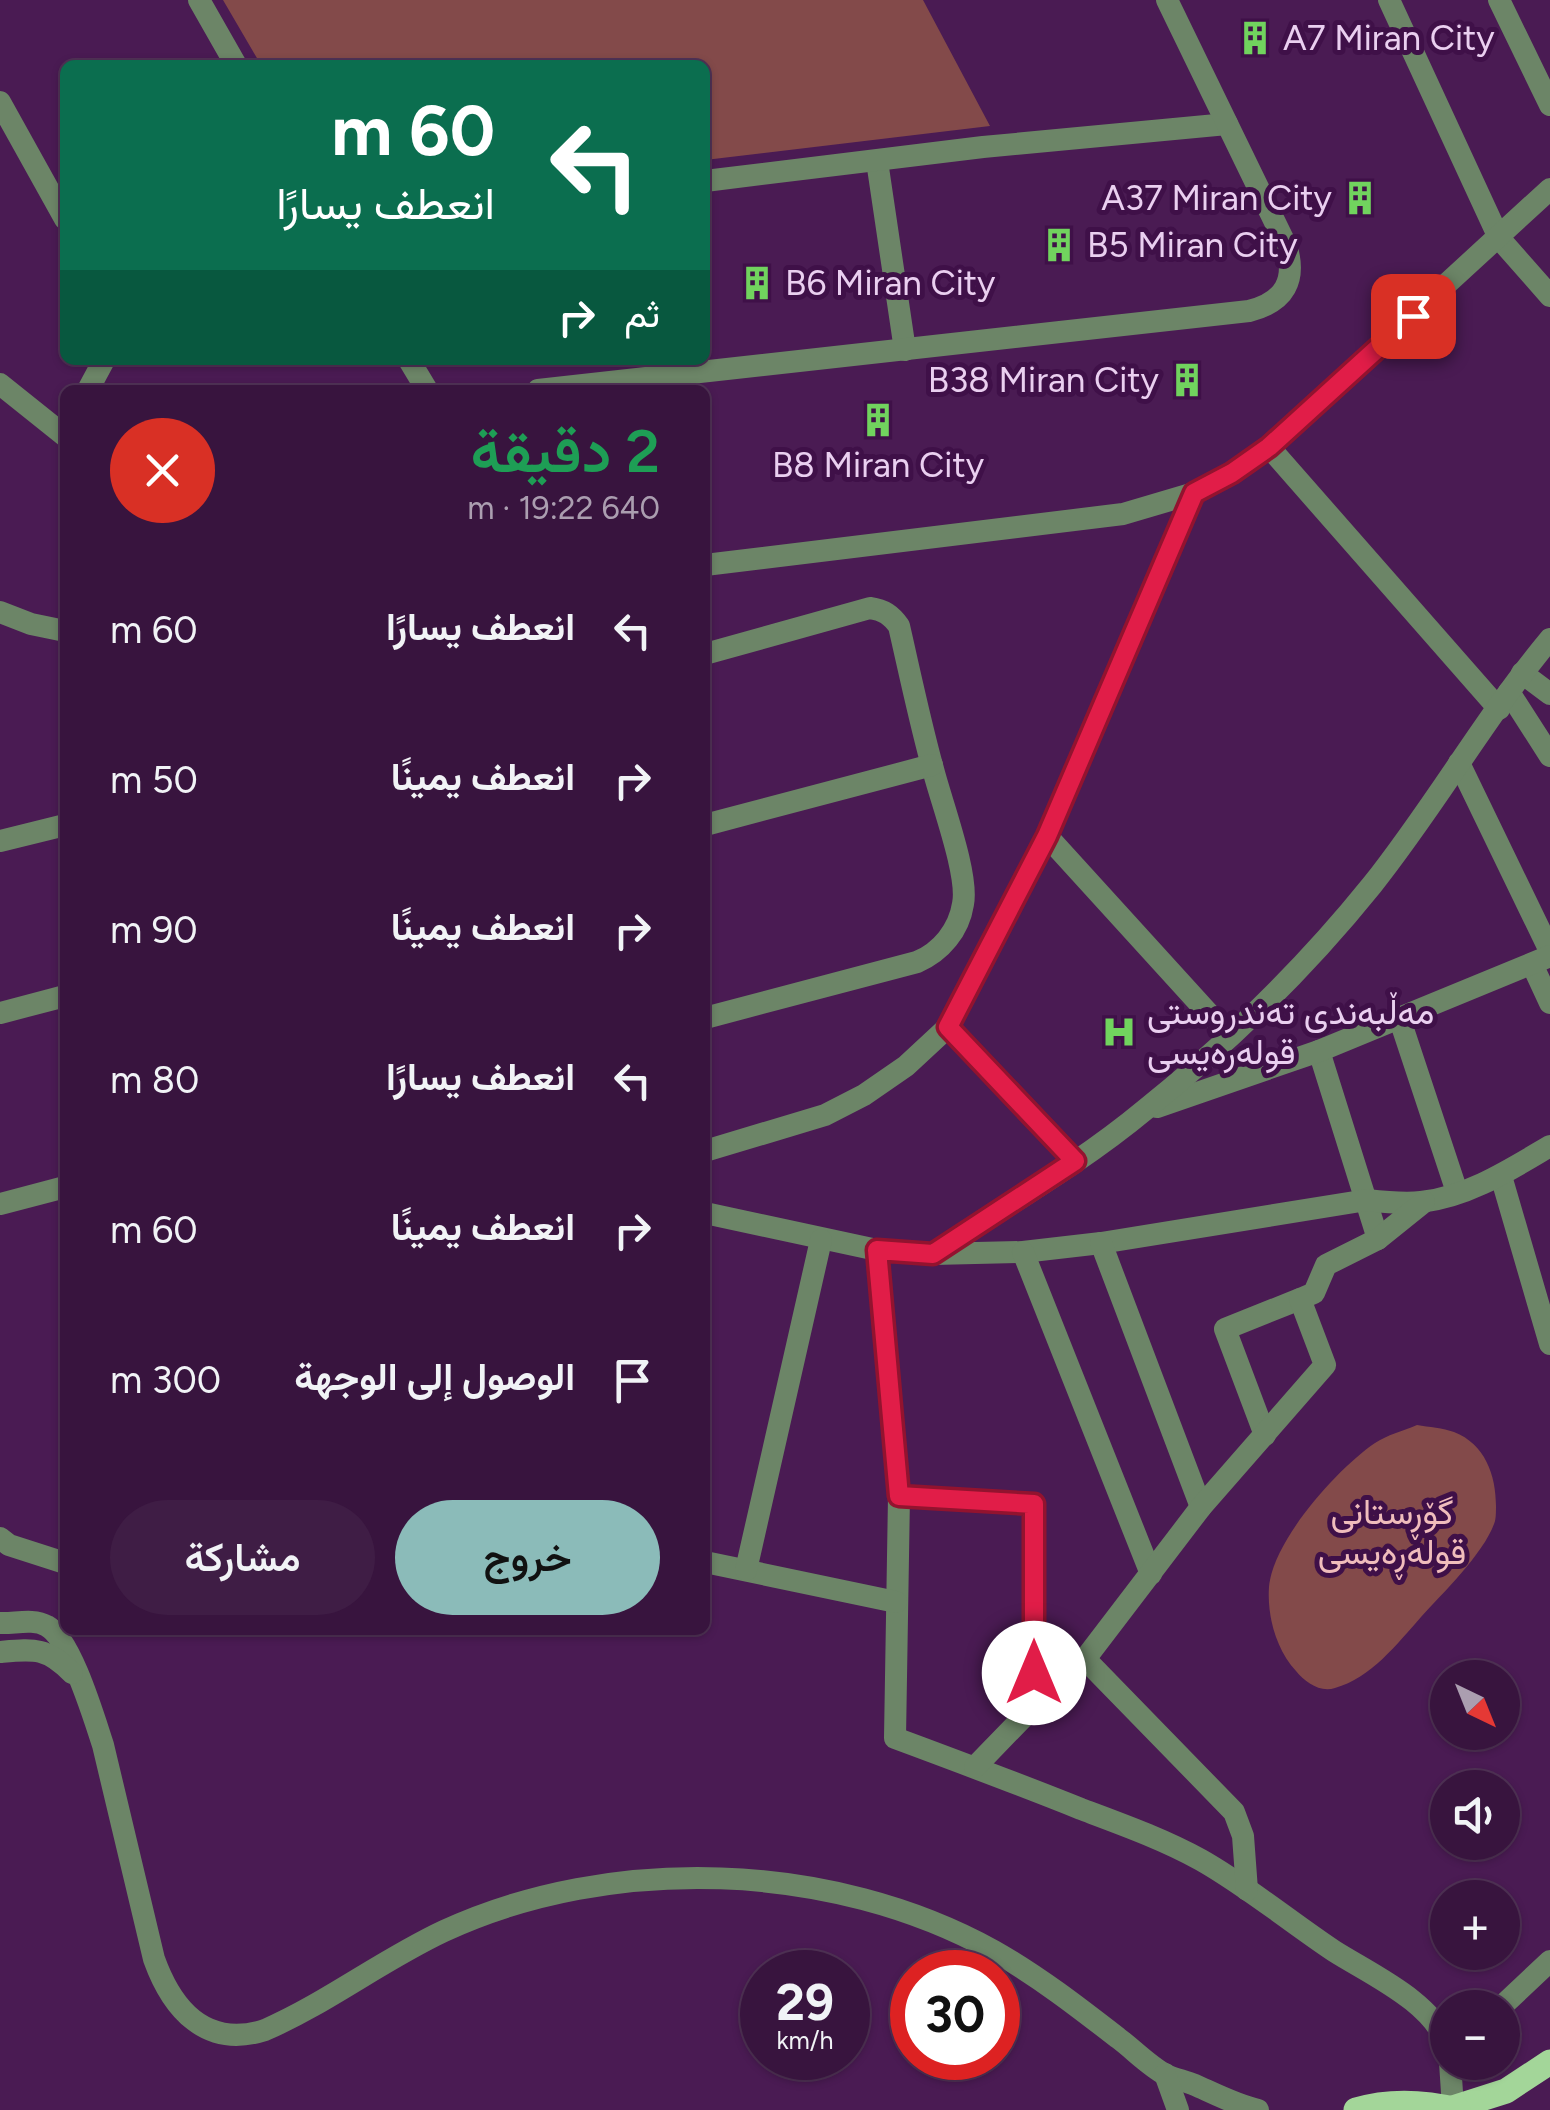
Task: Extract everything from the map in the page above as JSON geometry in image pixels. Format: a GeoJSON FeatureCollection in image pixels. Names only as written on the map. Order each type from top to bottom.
{"type":"FeatureCollection","features":[{"type":"Feature","properties":{"kind":"main road"},"geometry":{"type":"LineString","coordinates":[[1356,2110],[1401,2104],[1455,2109],[1506,2091],[1550,2062]]}},
{"type":"Feature","properties":{"kind":"street"},"geometry":{"type":"LineString","coordinates":[[198,0],[233,60]]}},
{"type":"Feature","properties":{"kind":"street"},"geometry":{"type":"LineString","coordinates":[[584,385],[1266,306],[1280,295],[1289,280],[1292,262],[1167,0]]}},
{"type":"Feature","properties":{"kind":"street"},"geometry":{"type":"LineString","coordinates":[[1389,0],[1499,238],[1550,296]]}},
{"type":"Feature","properties":{"kind":"street"},"geometry":{"type":"LineString","coordinates":[[1499,0],[1550,105]]}},
{"type":"Feature","properties":{"kind":"street"},"geometry":{"type":"LineString","coordinates":[[0,102],[60,210]]}},
{"type":"Feature","properties":{"kind":"street"},"geometry":{"type":"LineString","coordinates":[[710,180],[1227,124]]}},
{"type":"Feature","properties":{"kind":"street"},"geometry":{"type":"LineString","coordinates":[[877,161],[905,350]]}},
{"type":"Feature","properties":{"kind":"street"},"geometry":{"type":"LineString","coordinates":[[710,564],[1123,514],[1194,493],[1269,447],[1550,190]]}},
{"type":"Feature","properties":{"kind":"street"},"geometry":{"type":"LineString","coordinates":[[0,384],[60,431]]}},
{"type":"Feature","properties":{"kind":"street"},"geometry":{"type":"LineString","coordinates":[[1269,447],[1510,691],[1550,756]]}},
{"type":"Feature","properties":{"kind":"street"},"geometry":{"type":"LineString","coordinates":[[710,1149],[825,1115],[864,1096],[906,1066],[948,1027],[1047,836],[1194,493]]}},
{"type":"Feature","properties":{"kind":"street"},"geometry":{"type":"LineString","coordinates":[[710,653],[858,610],[882,610],[892,616],[899,626],[963,884],[960,914],[937,952],[917,962],[710,1017]]}},
{"type":"Feature","properties":{"kind":"street"},"geometry":{"type":"LineString","coordinates":[[0,612],[60,630]]}},
{"type":"Feature","properties":{"kind":"street"},"geometry":{"type":"LineString","coordinates":[[933,1254],[1144,1111],[1229,1036],[1313,952],[1373,884],[1550,639]]}},
{"type":"Feature","properties":{"kind":"street"},"geometry":{"type":"LineString","coordinates":[[1510,691],[1550,694]]}},
{"type":"Feature","properties":{"kind":"street"},"geometry":{"type":"LineString","coordinates":[[1459,763],[1544,957],[1550,1003]]}},
{"type":"Feature","properties":{"kind":"street"},"geometry":{"type":"LineString","coordinates":[[710,825],[932,765]]}},
{"type":"Feature","properties":{"kind":"street"},"geometry":{"type":"LineString","coordinates":[[0,841],[60,826]]}},
{"type":"Feature","properties":{"kind":"street"},"geometry":{"type":"LineString","coordinates":[[1047,836],[1229,1036]]}},
{"type":"Feature","properties":{"kind":"street"},"geometry":{"type":"LineString","coordinates":[[1144,1111],[1319,1052],[1544,957]]}},
{"type":"Feature","properties":{"kind":"street"},"geometry":{"type":"LineString","coordinates":[[0,1013],[60,997]]}},
{"type":"Feature","properties":{"kind":"street"},"geometry":{"type":"LineString","coordinates":[[1400,1020],[1457,1192]]}},
{"type":"Feature","properties":{"kind":"street"},"geometry":{"type":"LineString","coordinates":[[948,1027],[1075,1161]]}},
{"type":"Feature","properties":{"kind":"street"},"geometry":{"type":"LineString","coordinates":[[1319,1052],[1378,1239]]}},
{"type":"Feature","properties":{"kind":"street"},"geometry":{"type":"LineString","coordinates":[[710,1221],[877,1250],[933,1254],[1022,1252],[1367,1200],[1424,1202],[1501,1176],[1550,1146]]}},
{"type":"Feature","properties":{"kind":"street"},"geometry":{"type":"LineString","coordinates":[[1501,1176],[1548,1329]]}},
{"type":"Feature","properties":{"kind":"street"},"geometry":{"type":"LineString","coordinates":[[0,1204],[60,1188]]}},
{"type":"Feature","properties":{"kind":"street"},"geometry":{"type":"LineString","coordinates":[[1266,1435],[1225,1330],[1314,1293],[1326,1265],[1378,1239],[1424,1202]]}},
{"type":"Feature","properties":{"kind":"street"},"geometry":{"type":"LineString","coordinates":[[746,1570],[821,1240]]}},
{"type":"Feature","properties":{"kind":"street"},"geometry":{"type":"LineString","coordinates":[[1101,1243],[1201,1507]]}},
{"type":"Feature","properties":{"kind":"street"},"geometry":{"type":"LineString","coordinates":[[877,1250],[899,1496],[894,1738],[1154,1837],[1196,1858],[1398,1991],[1430,2018]]}},
{"type":"Feature","properties":{"kind":"street"},"geometry":{"type":"LineString","coordinates":[[1022,1252],[1151,1574]]}},
{"type":"Feature","properties":{"kind":"street"},"geometry":{"type":"LineString","coordinates":[[976,1767],[1085,1658],[1201,1507],[1325,1365],[1300,1299]]}},
{"type":"Feature","properties":{"kind":"street"},"geometry":{"type":"LineString","coordinates":[[899,1496],[1034,1504],[1034,1706]]}},
{"type":"Feature","properties":{"kind":"street"},"geometry":{"type":"LineString","coordinates":[[0,1538],[9,1545],[60,1561]]}},
{"type":"Feature","properties":{"kind":"street"},"geometry":{"type":"LineString","coordinates":[[710,1563],[896,1602]]}},
{"type":"Feature","properties":{"kind":"street"},"geometry":{"type":"LineString","coordinates":[[0,1623],[35,1622],[52,1629],[67,1651],[112,1776],[162,1980],[184,2013],[206,2028],[241,2035],[264,2030],[427,1940],[514,1904],[583,1887],[698,1877],[805,1887],[896,1910],[963,1936],[1049,1986],[1165,2074],[1258,2110]]}},
{"type":"Feature","properties":{"kind":"street"},"geometry":{"type":"LineString","coordinates":[[0,1652],[42,1651],[57,1659],[81,1684]]}},
{"type":"Feature","properties":{"kind":"street"},"geometry":{"type":"LineString","coordinates":[[1085,1658],[1234,1812],[1243,1836],[1247,1890]]}},
{"type":"Feature","properties":{"kind":"street"},"geometry":{"type":"LineString","coordinates":[[1519,1990],[1550,1961]]}},
{"type":"Feature","properties":{"kind":"street"},"geometry":{"type":"LineString","coordinates":[[1165,2074],[1178,2110]]}},
{"type":"Feature","properties":{"kind":"street"},"geometry":{"type":"LineString","coordinates":[[1452,2080],[1455,2109]]}},
{"type":"Feature","properties":{"kind":"green space"},"geometry":{"type":"Polygon","coordinates":[[[223,0],[923,0],[990,126],[710,159],[710,60],[258,60],[223,0]]]}},
{"type":"Feature","properties":{"kind":"green space","name":"گۆڕستانی قولەڕەیسی"},"geometry":{"type":"Polygon","coordinates":[[[1417,1425],[1454,1432],[1474,1444],[1487,1462],[1494,1483],[1495,1521],[1463,1571],[1382,1659],[1348,1683],[1318,1688],[1296,1671],[1278,1642],[1269,1598],[1273,1568],[1295,1527],[1343,1469],[1380,1440],[1417,1425]]]}},
{"type":"Feature","properties":{"kind":"place","name":"A7 Miran City"},"geometry":{"type":"Point","coordinates":[1255,38]}},
{"type":"Feature","properties":{"kind":"place","name":"A37 Miran City"},"geometry":{"type":"Point","coordinates":[1360,198]}},
{"type":"Feature","properties":{"kind":"place","name":"B5 Miran City"},"geometry":{"type":"Point","coordinates":[1059,245]}},
{"type":"Feature","properties":{"kind":"place","name":"B6 Miran City"},"geometry":{"type":"Point","coordinates":[757,283]}},
{"type":"Feature","properties":{"kind":"place","name":"B38 Miran City"},"geometry":{"type":"Point","coordinates":[1187,380]}},
{"type":"Feature","properties":{"kind":"place","name":"B8 Miran City"},"geometry":{"type":"Point","coordinates":[878,420]}},
{"type":"Feature","properties":{"kind":"place","name":"مەڵبەندی تەندروستی قولەرەیسی"},"geometry":{"type":"Point","coordinates":[1119,1032]}},
{"type":"Feature","properties":{"kind":"route"},"geometry":{"type":"LineString","coordinates":[[1034,1673],[1034,1504],[899,1496],[877,1250],[933,1254],[1075,1161],[948,1027],[1047,836],[1194,493],[1269,447],[1413,316]]}}]}
